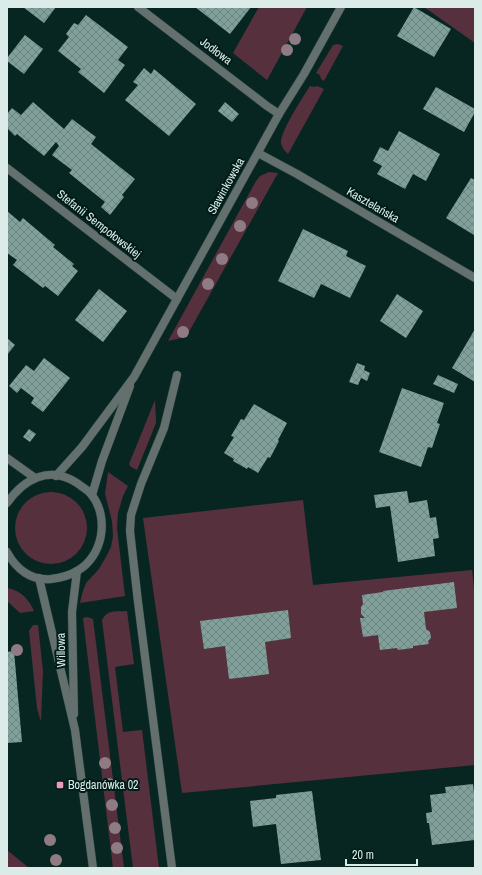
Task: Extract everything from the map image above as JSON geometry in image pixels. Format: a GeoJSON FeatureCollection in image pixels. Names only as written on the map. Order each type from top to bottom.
{"type":"FeatureCollection","features":[{"type":"Feature","properties":{"kind":"street","name":"Jodłowa"},"geometry":{"type":"LineString","coordinates":[[138,7],[267,106],[280,114]]}},
{"type":"Feature","properties":{"kind":"street","name":"Sławinkowska"},"geometry":{"type":"LineString","coordinates":[[56,476],[82,447],[134,377],[341,7]]}},
{"type":"Feature","properties":{"kind":"street","name":"Kasztelańska"},"geometry":{"type":"LineString","coordinates":[[258,153],[297,174],[475,278]]}},
{"type":"Feature","properties":{"kind":"street","name":"Stefanii Sempołowskiej"},"geometry":{"type":"LineString","coordinates":[[7,168],[177,299]]}},
{"type":"Feature","properties":{"kind":"street"},"geometry":{"type":"LineString","coordinates":[[172,868],[130,531],[131,515],[140,484],[164,428],[177,375]]}},
{"type":"Feature","properties":{"kind":"street","name":"Sławinkowska"},"geometry":{"type":"LineString","coordinates":[[92,495],[102,461],[134,377]]}},
{"type":"Feature","properties":{"kind":"street"},"geometry":{"type":"LineString","coordinates":[[7,458],[35,478]]}},
{"type":"Feature","properties":{"kind":"street"},"geometry":{"type":"LineString","coordinates":[[7,502],[19,488],[35,478],[49,475],[74,482],[92,495],[100,512],[101,534],[99,545],[93,556],[77,571],[58,578],[39,578],[23,573],[9,562],[7,552]]}},
{"type":"Feature","properties":{"kind":"street","name":"Willowa"},"geometry":{"type":"LineString","coordinates":[[75,730],[72,612],[77,571]]}},
{"type":"Feature","properties":{"kind":"street","name":"Willowa"},"geometry":{"type":"LineString","coordinates":[[39,578],[75,730],[93,868]]}},
{"type":"Feature","properties":{"kind":"shaded area"},"geometry":{"type":"Polygon","coordinates":[[[259,7],[307,7],[267,80],[233,53],[259,7]]]}},
{"type":"Feature","properties":{"kind":"shaded area"},"geometry":{"type":"Polygon","coordinates":[[[424,7],[475,7],[475,43],[424,7]]]}},
{"type":"Feature","properties":{"kind":"shaded area"},"geometry":{"type":"Polygon","coordinates":[[[338,44],[343,46],[324,81],[321,79],[320,75],[316,73],[333,45],[338,44]]]}},
{"type":"Feature","properties":{"kind":"shaded area"},"geometry":{"type":"Polygon","coordinates":[[[310,86],[317,86],[324,89],[288,154],[281,143],[284,131],[292,114],[310,86]]]}},
{"type":"Feature","properties":{"kind":"shaded area"},"geometry":{"type":"Polygon","coordinates":[[[269,172],[278,173],[186,337],[168,341],[256,181],[260,176],[269,172]]]}},
{"type":"Feature","properties":{"kind":"shaded area"},"geometry":{"type":"Polygon","coordinates":[[[155,400],[156,423],[137,470],[129,464],[155,400]]]}},
{"type":"Feature","properties":{"kind":"shaded area"},"geometry":{"type":"Polygon","coordinates":[[[108,472],[128,486],[123,496],[118,513],[117,528],[125,596],[80,603],[86,583],[99,569],[111,547],[113,536],[112,521],[105,494],[108,472]]]}},
{"type":"Feature","properties":{"kind":"shaded area"},"geometry":{"type":"Polygon","coordinates":[[[44,492],[58,492],[65,494],[77,502],[85,514],[87,528],[85,542],[77,554],[65,562],[58,564],[44,564],[37,562],[25,554],[17,542],[15,535],[15,521],[17,514],[25,502],[37,494],[44,492]]]}},
{"type":"Feature","properties":{"kind":"shaded area"},"geometry":{"type":"Polygon","coordinates":[[[303,500],[313,585],[472,570],[475,597],[475,765],[182,793],[143,518],[303,500]]]}},
{"type":"Feature","properties":{"kind":"shaded area"},"geometry":{"type":"Polygon","coordinates":[[[7,588],[12,589],[24,596],[34,611],[20,613],[7,601],[7,588]]]}},
{"type":"Feature","properties":{"kind":"shaded area"},"geometry":{"type":"Polygon","coordinates":[[[116,611],[127,611],[134,664],[115,667],[123,732],[142,730],[159,868],[133,868],[102,620],[107,614],[116,611]]]}},
{"type":"Feature","properties":{"kind":"shaded area"},"geometry":{"type":"Polygon","coordinates":[[[87,617],[93,619],[124,868],[113,868],[83,618],[87,617]]]}},
{"type":"Feature","properties":{"kind":"shaded area"},"geometry":{"type":"Polygon","coordinates":[[[33,625],[38,625],[43,671],[41,720],[37,708],[29,631],[33,625]]]}},
{"type":"Feature","properties":{"kind":"shaded area"},"geometry":{"type":"Polygon","coordinates":[[[7,850],[29,868],[7,868],[7,850]]]}},
{"type":"Feature","properties":{"kind":"building"},"geometry":{"type":"Polygon","coordinates":[[[23,7],[56,7],[44,23],[23,7]]]}},
{"type":"Feature","properties":{"kind":"building"},"geometry":{"type":"Polygon","coordinates":[[[195,7],[251,7],[230,34],[195,7]]]}},
{"type":"Feature","properties":{"kind":"building"},"geometry":{"type":"Polygon","coordinates":[[[414,7],[451,29],[434,57],[397,36],[414,7]]]}},
{"type":"Feature","properties":{"kind":"building"},"geometry":{"type":"Polygon","coordinates":[[[86,15],[128,47],[118,60],[125,65],[104,93],[78,72],[81,69],[58,51],[69,37],[66,34],[74,23],[78,25],[86,15]]]}},
{"type":"Feature","properties":{"kind":"building"},"geometry":{"type":"Polygon","coordinates":[[[25,35],[43,49],[24,74],[7,61],[7,58],[25,35]]]}},
{"type":"Feature","properties":{"kind":"building"},"geometry":{"type":"Polygon","coordinates":[[[144,68],[151,74],[154,69],[196,104],[169,136],[125,100],[138,85],[133,82],[144,68]]]}},
{"type":"Feature","properties":{"kind":"building"},"geometry":{"type":"Polygon","coordinates":[[[436,87],[475,109],[475,112],[464,132],[423,109],[436,87]]]}},
{"type":"Feature","properties":{"kind":"building"},"geometry":{"type":"Polygon","coordinates":[[[33,102],[64,129],[72,119],[96,137],[91,144],[135,179],[122,195],[124,197],[110,215],[101,207],[105,202],[69,173],[72,170],[52,155],[59,146],[56,142],[44,156],[17,134],[15,136],[7,128],[7,114],[12,108],[21,115],[33,102]]]}},
{"type":"Feature","properties":{"kind":"building"},"geometry":{"type":"Polygon","coordinates":[[[225,102],[239,114],[232,122],[218,111],[225,102]]]}},
{"type":"Feature","properties":{"kind":"building"},"geometry":{"type":"Polygon","coordinates":[[[399,131],[440,154],[426,181],[413,174],[405,189],[377,174],[382,166],[373,161],[380,147],[388,151],[399,131]]]}},
{"type":"Feature","properties":{"kind":"building"},"geometry":{"type":"Polygon","coordinates":[[[471,178],[475,180],[474,235],[446,218],[471,178]]]}},
{"type":"Feature","properties":{"kind":"building"},"geometry":{"type":"Polygon","coordinates":[[[7,211],[20,222],[23,218],[55,245],[53,247],[74,264],[72,266],[78,271],[58,296],[45,286],[43,288],[13,265],[17,260],[7,253],[7,211]]]}},
{"type":"Feature","properties":{"kind":"building"},"geometry":{"type":"Polygon","coordinates":[[[303,229],[348,251],[346,256],[366,266],[350,298],[321,284],[314,298],[278,281],[303,229]]]}},
{"type":"Feature","properties":{"kind":"building"},"geometry":{"type":"Polygon","coordinates":[[[99,289],[127,311],[103,342],[75,320],[99,289]]]}},
{"type":"Feature","properties":{"kind":"building"},"geometry":{"type":"Polygon","coordinates":[[[397,294],[423,311],[406,338],[380,321],[397,294]]]}},
{"type":"Feature","properties":{"kind":"building"},"geometry":{"type":"Polygon","coordinates":[[[475,329],[475,382],[452,368],[475,329]]]}},
{"type":"Feature","properties":{"kind":"building"},"geometry":{"type":"Polygon","coordinates":[[[7,338],[15,345],[7,355],[7,338]]]}},
{"type":"Feature","properties":{"kind":"building"},"geometry":{"type":"Polygon","coordinates":[[[44,358],[70,378],[43,412],[31,403],[34,398],[21,388],[17,393],[9,386],[26,365],[34,371],[44,358]]]}},
{"type":"Feature","properties":{"kind":"building"},"geometry":{"type":"Polygon","coordinates":[[[357,363],[365,366],[364,370],[370,373],[367,381],[361,378],[358,385],[349,382],[357,363]]]}},
{"type":"Feature","properties":{"kind":"building"},"geometry":{"type":"Polygon","coordinates":[[[438,375],[458,384],[454,393],[433,384],[438,375]]]}},
{"type":"Feature","properties":{"kind":"building"},"geometry":{"type":"Polygon","coordinates":[[[402,388],[444,403],[437,423],[440,424],[432,448],[428,447],[421,467],[379,452],[402,388]]]}},
{"type":"Feature","properties":{"kind":"building"},"geometry":{"type":"Polygon","coordinates":[[[254,404],[287,423],[270,458],[268,457],[258,473],[233,461],[234,459],[224,453],[234,437],[231,436],[241,419],[244,420],[254,404]]]}},
{"type":"Feature","properties":{"kind":"building"},"geometry":{"type":"Polygon","coordinates":[[[29,429],[36,434],[30,442],[23,437],[29,429]]]}},
{"type":"Feature","properties":{"kind":"building"},"geometry":{"type":"Polygon","coordinates":[[[407,491],[409,503],[427,500],[430,518],[436,517],[439,538],[433,539],[435,556],[398,562],[390,506],[376,508],[374,495],[407,491]]]}},
{"type":"Feature","properties":{"kind":"building"},"geometry":{"type":"Polygon","coordinates":[[[454,582],[457,608],[424,612],[426,629],[430,632],[431,638],[428,641],[429,644],[398,650],[397,648],[380,650],[378,635],[363,637],[360,618],[365,618],[361,614],[361,607],[363,604],[362,595],[454,582]]]}},
{"type":"Feature","properties":{"kind":"building"},"geometry":{"type":"Polygon","coordinates":[[[288,610],[291,638],[265,642],[269,674],[229,679],[225,646],[204,649],[200,621],[288,610]]]}},
{"type":"Feature","properties":{"kind":"building"},"geometry":{"type":"Polygon","coordinates":[[[14,651],[22,742],[7,743],[7,652],[14,651]]]}},
{"type":"Feature","properties":{"kind":"building"},"geometry":{"type":"Polygon","coordinates":[[[473,784],[475,802],[475,840],[432,845],[426,813],[432,812],[430,795],[446,793],[445,787],[473,784]]]}},
{"type":"Feature","properties":{"kind":"building"},"geometry":{"type":"Polygon","coordinates":[[[312,791],[321,860],[281,864],[276,824],[253,827],[250,801],[276,798],[276,795],[312,791]]]}},
{"type":"Feature","properties":{"kind":"place","name":"Bogdanówka 02"},"geometry":{"type":"Point","coordinates":[60,785]}}]}
